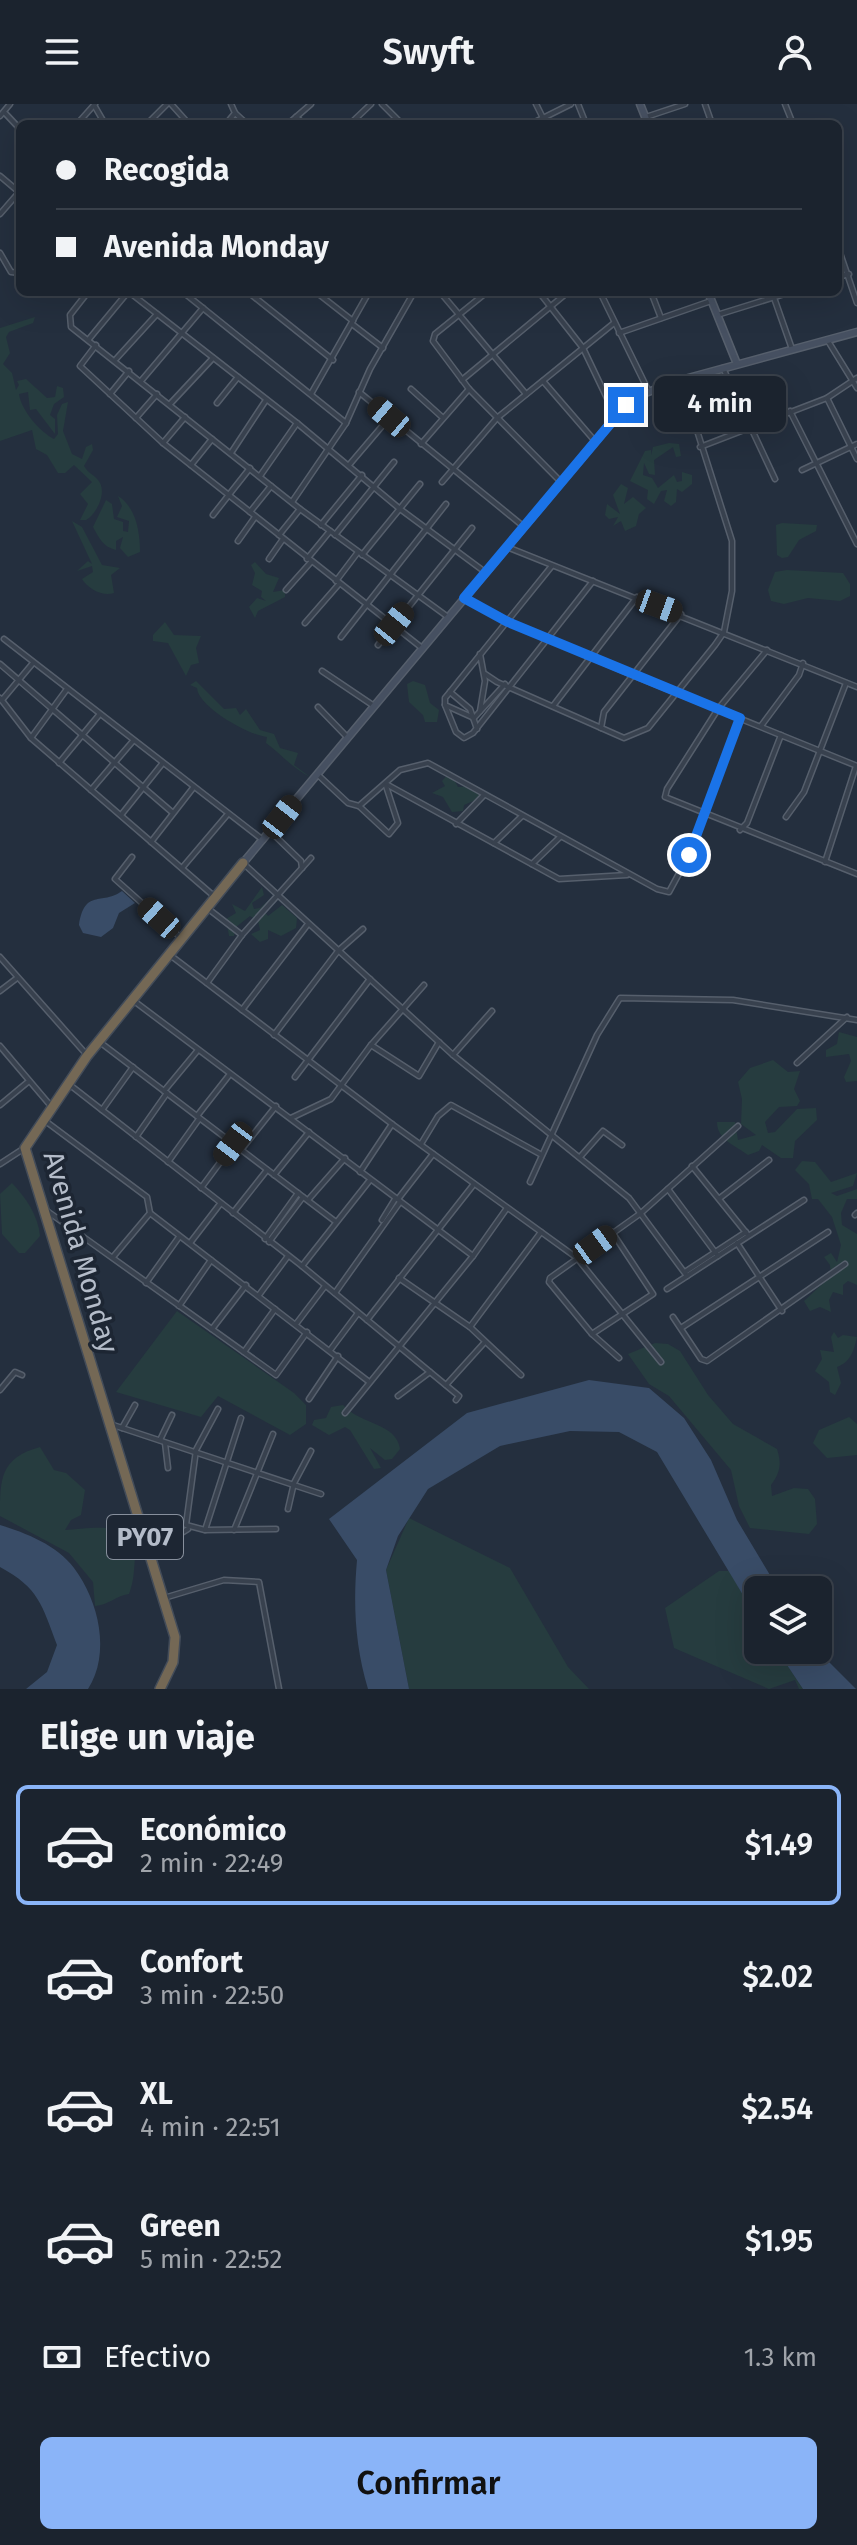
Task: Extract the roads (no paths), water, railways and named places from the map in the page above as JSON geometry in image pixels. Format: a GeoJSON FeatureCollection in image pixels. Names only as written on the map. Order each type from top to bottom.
{"type":"FeatureCollection","features":[{"type":"Feature","properties":{"kind":"highway","name":"Avenida Monday"},"geometry":{"type":"LineString","coordinates":[[160,1689],[176,1652],[164,1598],[25,1148],[87,1056],[243,863]]}},
{"type":"Feature","properties":{"kind":"main road"},"geometry":{"type":"LineString","coordinates":[[710,296],[737,364]]}},
{"type":"Feature","properties":{"kind":"main road","name":"Avenida Monday"},"geometry":{"type":"LineString","coordinates":[[243,863],[615,415],[649,392],[681,380],[857,332]]}},
{"type":"Feature","properties":{"kind":"street"},"geometry":{"type":"LineString","coordinates":[[2,114],[10,104]]}},
{"type":"Feature","properties":{"kind":"street"},"geometry":{"type":"LineString","coordinates":[[151,120],[169,104],[185,120]]}},
{"type":"Feature","properties":{"kind":"street"},"geometry":{"type":"LineString","coordinates":[[231,104],[243,120]]}},
{"type":"Feature","properties":{"kind":"street"},"geometry":{"type":"LineString","coordinates":[[293,120],[311,104]]}},
{"type":"Feature","properties":{"kind":"street"},"geometry":{"type":"LineString","coordinates":[[354,120],[371,104]]}},
{"type":"Feature","properties":{"kind":"street"},"geometry":{"type":"LineString","coordinates":[[382,104],[398,120]]}},
{"type":"Feature","properties":{"kind":"street"},"geometry":{"type":"LineString","coordinates":[[536,104],[544,120]]}},
{"type":"Feature","properties":{"kind":"street"},"geometry":{"type":"LineString","coordinates":[[537,120],[571,104]]}},
{"type":"Feature","properties":{"kind":"street"},"geometry":{"type":"LineString","coordinates":[[651,120],[685,104]]}},
{"type":"Feature","properties":{"kind":"street"},"geometry":{"type":"LineString","coordinates":[[81,120],[95,105]]}},
{"type":"Feature","properties":{"kind":"street"},"geometry":{"type":"LineString","coordinates":[[229,120],[235,113]]}},
{"type":"Feature","properties":{"kind":"street"},"geometry":{"type":"LineString","coordinates":[[296,117],[299,120]]}},
{"type":"Feature","properties":{"kind":"street"},"geometry":{"type":"LineString","coordinates":[[0,176],[16,189]]}},
{"type":"Feature","properties":{"kind":"street"},"geometry":{"type":"LineString","coordinates":[[0,214],[16,196]]}},
{"type":"Feature","properties":{"kind":"street"},"geometry":{"type":"LineString","coordinates":[[0,253],[11,272],[16,273]]}},
{"type":"Feature","properties":{"kind":"street"},"geometry":{"type":"LineString","coordinates":[[842,257],[857,303]]}},
{"type":"Feature","properties":{"kind":"street"},"geometry":{"type":"LineString","coordinates":[[842,276],[849,274]]}},
{"type":"Feature","properties":{"kind":"street"},"geometry":{"type":"LineString","coordinates":[[85,296],[70,315],[69,323],[300,509],[449,618]]}},
{"type":"Feature","properties":{"kind":"street"},"geometry":{"type":"LineString","coordinates":[[89,340],[126,296]]}},
{"type":"Feature","properties":{"kind":"street"},"geometry":{"type":"LineString","coordinates":[[134,296],[330,449],[400,509],[485,572]]}},
{"type":"Feature","properties":{"kind":"street"},"geometry":{"type":"LineString","coordinates":[[188,296],[346,423]]}},
{"type":"Feature","properties":{"kind":"street"},"geometry":{"type":"LineString","coordinates":[[253,296],[333,360]]}},
{"type":"Feature","properties":{"kind":"street"},"geometry":{"type":"LineString","coordinates":[[321,296],[383,348]]}},
{"type":"Feature","properties":{"kind":"street"},"geometry":{"type":"LineString","coordinates":[[311,394],[367,296]]}},
{"type":"Feature","properties":{"kind":"street"},"geometry":{"type":"LineString","coordinates":[[292,502],[346,423],[359,392],[412,296]]}},
{"type":"Feature","properties":{"kind":"street"},"geometry":{"type":"LineString","coordinates":[[443,296],[526,394]]}},
{"type":"Feature","properties":{"kind":"street"},"geometry":{"type":"LineString","coordinates":[[482,296],[432,339],[469,389],[560,481]]}},
{"type":"Feature","properties":{"kind":"street"},"geometry":{"type":"LineString","coordinates":[[542,296],[583,348],[615,415]]}},
{"type":"Feature","properties":{"kind":"street"},"geometry":{"type":"LineString","coordinates":[[462,380],[563,296]]}},
{"type":"Feature","properties":{"kind":"street"},"geometry":{"type":"LineString","coordinates":[[602,296],[649,392]]}},
{"type":"Feature","properties":{"kind":"street"},"geometry":{"type":"LineString","coordinates":[[653,296],[661,318]]}},
{"type":"Feature","properties":{"kind":"street"},"geometry":{"type":"LineString","coordinates":[[717,315],[770,296]]}},
{"type":"Feature","properties":{"kind":"street"},"geometry":{"type":"LineString","coordinates":[[773,296],[792,349]]}},
{"type":"Feature","properties":{"kind":"street"},"geometry":{"type":"LineString","coordinates":[[619,333],[712,301]]}},
{"type":"Feature","properties":{"kind":"street"},"geometry":{"type":"LineString","coordinates":[[141,381],[203,308]]}},
{"type":"Feature","properties":{"kind":"street"},"geometry":{"type":"LineString","coordinates":[[115,360],[157,314]]}},
{"type":"Feature","properties":{"kind":"street"},"geometry":{"type":"LineString","coordinates":[[442,482],[497,418],[614,323]]}},
{"type":"Feature","properties":{"kind":"street"},"geometry":{"type":"LineString","coordinates":[[826,339],[855,379],[857,388]]}},
{"type":"Feature","properties":{"kind":"street"},"geometry":{"type":"LineString","coordinates":[[96,345],[80,366],[110,394],[163,443],[422,648]]}},
{"type":"Feature","properties":{"kind":"street"},"geometry":{"type":"LineString","coordinates":[[170,404],[213,358]]}},
{"type":"Feature","properties":{"kind":"street"},"geometry":{"type":"LineString","coordinates":[[723,368],[775,479]]}},
{"type":"Feature","properties":{"kind":"street"},"geometry":{"type":"LineString","coordinates":[[110,394],[129,371]]}},
{"type":"Feature","properties":{"kind":"street"},"geometry":{"type":"LineString","coordinates":[[217,403],[238,377]]}},
{"type":"Feature","properties":{"kind":"street"},"geometry":{"type":"LineString","coordinates":[[700,447],[827,398],[855,379]]}},
{"type":"Feature","properties":{"kind":"street"},"geometry":{"type":"LineString","coordinates":[[485,674],[624,738],[639,735],[724,632],[732,591],[732,541],[681,380]]}},
{"type":"Feature","properties":{"kind":"street"},"geometry":{"type":"LineString","coordinates":[[542,381],[594,440]]}},
{"type":"Feature","properties":{"kind":"street"},"geometry":{"type":"LineString","coordinates":[[411,389],[442,417]]}},
{"type":"Feature","properties":{"kind":"street"},"geometry":{"type":"LineString","coordinates":[[421,444],[469,389]]}},
{"type":"Feature","properties":{"kind":"street"},"geometry":{"type":"LineString","coordinates":[[359,392],[523,526]]}},
{"type":"Feature","properties":{"kind":"street"},"geometry":{"type":"LineString","coordinates":[[136,418],[157,394]]}},
{"type":"Feature","properties":{"kind":"street"},"geometry":{"type":"LineString","coordinates":[[827,398],[854,446],[857,459]]}},
{"type":"Feature","properties":{"kind":"street"},"geometry":{"type":"LineString","coordinates":[[231,453],[266,400]]}},
{"type":"Feature","properties":{"kind":"street"},"geometry":{"type":"LineString","coordinates":[[790,411],[857,544]]}},
{"type":"Feature","properties":{"kind":"street"},"geometry":{"type":"LineString","coordinates":[[163,443],[185,416]]}},
{"type":"Feature","properties":{"kind":"street"},"geometry":{"type":"LineString","coordinates":[[349,465],[389,417]]}},
{"type":"Feature","properties":{"kind":"street"},"geometry":{"type":"LineString","coordinates":[[260,476],[297,423]]}},
{"type":"Feature","properties":{"kind":"street"},"geometry":{"type":"LineString","coordinates":[[191,465],[213,438]]}},
{"type":"Feature","properties":{"kind":"street"},"geometry":{"type":"LineString","coordinates":[[802,470],[854,446]]}},
{"type":"Feature","properties":{"kind":"street"},"geometry":{"type":"LineString","coordinates":[[286,590],[394,462]]}},
{"type":"Feature","properties":{"kind":"street"},"geometry":{"type":"LineString","coordinates":[[213,515],[250,468]]}},
{"type":"Feature","properties":{"kind":"street"},"geometry":{"type":"LineString","coordinates":[[321,525],[362,475]]}},
{"type":"Feature","properties":{"kind":"street"},"geometry":{"type":"LineString","coordinates":[[305,623],[420,484]]}},
{"type":"Feature","properties":{"kind":"street"},"geometry":{"type":"LineString","coordinates":[[250,512],[271,486]]}},
{"type":"Feature","properties":{"kind":"street"},"geometry":{"type":"LineString","coordinates":[[341,637],[446,504]]}},
{"type":"Feature","properties":{"kind":"street"},"geometry":{"type":"LineString","coordinates":[[269,559],[300,509]]}},
{"type":"Feature","properties":{"kind":"street"},"geometry":{"type":"LineString","coordinates":[[238,541],[255,517]]}},
{"type":"Feature","properties":{"kind":"street"},"geometry":{"type":"LineString","coordinates":[[378,645],[472,528]]}},
{"type":"Feature","properties":{"kind":"street"},"geometry":{"type":"LineString","coordinates":[[507,547],[551,567],[681,614],[857,687]]}},
{"type":"Feature","properties":{"kind":"street"},"geometry":{"type":"LineString","coordinates":[[551,567],[445,698],[456,732],[464,738],[477,729],[593,581]]}},
{"type":"Feature","properties":{"kind":"street"},"geometry":{"type":"LineString","coordinates":[[553,706],[637,597]]}},
{"type":"Feature","properties":{"kind":"street"},"geometry":{"type":"LineString","coordinates":[[464,598],[508,622],[590,657],[857,765],[825,862]]}},
{"type":"Feature","properties":{"kind":"street"},"geometry":{"type":"LineString","coordinates":[[601,728],[604,712],[681,614]]}},
{"type":"Feature","properties":{"kind":"street"},"geometry":{"type":"LineString","coordinates":[[4,639],[263,840]]}},
{"type":"Feature","properties":{"kind":"street"},"geometry":{"type":"LineString","coordinates":[[767,650],[718,709],[665,794],[668,800],[705,816],[857,874]]}},
{"type":"Feature","properties":{"kind":"street"},"geometry":{"type":"LineString","coordinates":[[479,712],[485,674],[480,654]]}},
{"type":"Feature","properties":{"kind":"street"},"geometry":{"type":"LineString","coordinates":[[33,663],[1,699],[31,738],[215,897]]}},
{"type":"Feature","properties":{"kind":"street"},"geometry":{"type":"LineString","coordinates":[[761,726],[799,675],[803,663]]}},
{"type":"Feature","properties":{"kind":"street"},"geometry":{"type":"LineString","coordinates":[[0,664],[173,813]]}},
{"type":"Feature","properties":{"kind":"street"},"geometry":{"type":"LineString","coordinates":[[322,671],[374,706]]}},
{"type":"Feature","properties":{"kind":"street"},"geometry":{"type":"LineString","coordinates":[[786,817],[804,792],[817,751],[846,683]]}},
{"type":"Feature","properties":{"kind":"street"},"geometry":{"type":"LineString","coordinates":[[474,718],[505,684]]}},
{"type":"Feature","properties":{"kind":"street"},"geometry":{"type":"LineString","coordinates":[[31,738],[67,689]]}},
{"type":"Feature","properties":{"kind":"street"},"geometry":{"type":"LineString","coordinates":[[450,692],[470,709],[477,729]]}},
{"type":"Feature","properties":{"kind":"street"},"geometry":{"type":"LineString","coordinates":[[445,705],[474,718]]}},
{"type":"Feature","properties":{"kind":"street"},"geometry":{"type":"LineString","coordinates":[[318,707],[348,738]]}},
{"type":"Feature","properties":{"kind":"street"},"geometry":{"type":"LineString","coordinates":[[59,763],[99,715]]}},
{"type":"Feature","properties":{"kind":"street"},"geometry":{"type":"LineString","coordinates":[[359,806],[400,770],[424,763],[630,875],[662,891],[673,889],[705,816],[740,718]]}},
{"type":"Feature","properties":{"kind":"street"},"geometry":{"type":"LineString","coordinates":[[740,830],[747,823],[781,735]]}},
{"type":"Feature","properties":{"kind":"street"},"geometry":{"type":"LineString","coordinates":[[91,790],[133,741]]}},
{"type":"Feature","properties":{"kind":"street"},"geometry":{"type":"LineString","coordinates":[[120,815],[162,764]]}},
{"type":"Feature","properties":{"kind":"street"},"geometry":{"type":"LineString","coordinates":[[317,774],[348,803],[359,806],[389,834],[398,823],[386,784]]}},
{"type":"Feature","properties":{"kind":"street"},"geometry":{"type":"LineString","coordinates":[[386,784],[566,881],[630,875]]}},
{"type":"Feature","properties":{"kind":"street"},"geometry":{"type":"LineString","coordinates":[[151,842],[193,788]]}},
{"type":"Feature","properties":{"kind":"street"},"geometry":{"type":"LineString","coordinates":[[456,824],[484,795]]}},
{"type":"Feature","properties":{"kind":"street"},"geometry":{"type":"LineString","coordinates":[[182,868],[227,815]]}},
{"type":"Feature","properties":{"kind":"street"},"geometry":{"type":"LineString","coordinates":[[494,843],[522,816]]}},
{"type":"Feature","properties":{"kind":"street"},"geometry":{"type":"LineString","coordinates":[[270,831],[301,861],[302,868]]}},
{"type":"Feature","properties":{"kind":"street"},"geometry":{"type":"LineString","coordinates":[[532,864],[560,837]]}},
{"type":"Feature","properties":{"kind":"street"},"geometry":{"type":"LineString","coordinates":[[132,857],[115,879],[181,938]]}},
{"type":"Feature","properties":{"kind":"street"},"geometry":{"type":"LineString","coordinates":[[207,983],[242,935],[311,858]]}},
{"type":"Feature","properties":{"kind":"street"},"geometry":{"type":"LineString","coordinates":[[243,863],[453,1055],[629,1198],[686,1274]]}},
{"type":"Feature","properties":{"kind":"street"},"geometry":{"type":"LineString","coordinates":[[206,907],[242,935]]}},
{"type":"Feature","properties":{"kind":"street"},"geometry":{"type":"LineString","coordinates":[[242,1010],[308,924]]}},
{"type":"Feature","properties":{"kind":"street"},"geometry":{"type":"LineString","coordinates":[[274,1035],[338,951],[345,949],[363,929]]}},
{"type":"Feature","properties":{"kind":"street"},"geometry":{"type":"LineString","coordinates":[[168,954],[392,1124],[577,1258],[661,1362]]}},
{"type":"Feature","properties":{"kind":"street"},"geometry":{"type":"LineString","coordinates":[[0,957],[87,1056]]}},
{"type":"Feature","properties":{"kind":"street"},"geometry":{"type":"LineString","coordinates":[[0,991],[17,977]]}},
{"type":"Feature","properties":{"kind":"street"},"geometry":{"type":"LineString","coordinates":[[295,1077],[370,979]]}},
{"type":"Feature","properties":{"kind":"street"},"geometry":{"type":"LineString","coordinates":[[291,1118],[325,1104],[424,985]]}},
{"type":"Feature","properties":{"kind":"street"},"geometry":{"type":"LineString","coordinates":[[530,1182],[549,1133],[613,1004],[620,998],[733,1000],[857,1020]]}},
{"type":"Feature","properties":{"kind":"street"},"geometry":{"type":"LineString","coordinates":[[132,1000],[473,1256]]}},
{"type":"Feature","properties":{"kind":"street"},"geometry":{"type":"LineString","coordinates":[[453,1055],[492,1011]]}},
{"type":"Feature","properties":{"kind":"street"},"geometry":{"type":"LineString","coordinates":[[797,1063],[847,1017]]}},
{"type":"Feature","properties":{"kind":"street"},"geometry":{"type":"LineString","coordinates":[[99,1041],[336,1222]]}},
{"type":"Feature","properties":{"kind":"street"},"geometry":{"type":"LineString","coordinates":[[371,1045],[419,1076],[439,1042]]}},
{"type":"Feature","properties":{"kind":"street"},"geometry":{"type":"LineString","coordinates":[[0,1046],[51,1106]]}},
{"type":"Feature","properties":{"kind":"street"},"geometry":{"type":"LineString","coordinates":[[136,1137],[165,1092],[198,1050]]}},
{"type":"Feature","properties":{"kind":"street"},"geometry":{"type":"LineString","coordinates":[[102,1110],[133,1067]]}},
{"type":"Feature","properties":{"kind":"street"},"geometry":{"type":"LineString","coordinates":[[168,1162],[230,1074]]}},
{"type":"Feature","properties":{"kind":"street"},"geometry":{"type":"LineString","coordinates":[[0,1105],[29,1081]]}},
{"type":"Feature","properties":{"kind":"street"},"geometry":{"type":"LineString","coordinates":[[68,1083],[399,1345],[459,1396],[456,1400]]}},
{"type":"Feature","properties":{"kind":"street"},"geometry":{"type":"LineString","coordinates":[[421,1145],[438,1116],[451,1105],[540,1154]]}},
{"type":"Feature","properties":{"kind":"street"},"geometry":{"type":"LineString","coordinates":[[241,1150],[276,1106]]}},
{"type":"Feature","properties":{"kind":"street"},"geometry":{"type":"LineString","coordinates":[[42,1119],[147,1197],[150,1213],[179,1237],[246,1285],[368,1381]]}},
{"type":"Feature","properties":{"kind":"street"},"geometry":{"type":"LineString","coordinates":[[360,1172],[392,1124]]}},
{"type":"Feature","properties":{"kind":"street"},"geometry":{"type":"LineString","coordinates":[[619,1358],[592,1334],[549,1282],[577,1258],[641,1213],[738,1126]]}},
{"type":"Feature","properties":{"kind":"street"},"geometry":{"type":"LineString","coordinates":[[580,1157],[603,1131],[622,1145]]}},
{"type":"Feature","properties":{"kind":"street"},"geometry":{"type":"LineString","coordinates":[[274,1175],[309,1132]]}},
{"type":"Feature","properties":{"kind":"street"},"geometry":{"type":"LineString","coordinates":[[201,1188],[233,1144]]}},
{"type":"Feature","properties":{"kind":"street"},"geometry":{"type":"LineString","coordinates":[[1,1162],[25,1148]]}},
{"type":"Feature","properties":{"kind":"street"},"geometry":{"type":"LineString","coordinates":[[335,1293],[377,1229],[433,1154]]}},
{"type":"Feature","properties":{"kind":"street"},"geometry":{"type":"LineString","coordinates":[[267,1240],[303,1197],[345,1158]]}},
{"type":"Feature","properties":{"kind":"street"},"geometry":{"type":"LineString","coordinates":[[720,1198],[769,1160]]}},
{"type":"Feature","properties":{"kind":"street"},"geometry":{"type":"LineString","coordinates":[[692,1166],[747,1234]]}},
{"type":"Feature","properties":{"kind":"street"},"geometry":{"type":"LineString","coordinates":[[233,1213],[267,1170]]}},
{"type":"Feature","properties":{"kind":"street"},"geometry":{"type":"LineString","coordinates":[[302,1266],[370,1180]]}},
{"type":"Feature","properties":{"kind":"street"},"geometry":{"type":"LineString","coordinates":[[367,1320],[474,1184]]}},
{"type":"Feature","properties":{"kind":"street"},"geometry":{"type":"LineString","coordinates":[[668,1189],[717,1254]]}},
{"type":"Feature","properties":{"kind":"street"},"geometry":{"type":"LineString","coordinates":[[667,1289],[747,1234],[804,1200]]}},
{"type":"Feature","properties":{"kind":"street"},"geometry":{"type":"LineString","coordinates":[[190,1243],[220,1203]]}},
{"type":"Feature","properties":{"kind":"street"},"geometry":{"type":"LineString","coordinates":[[42,1207],[276,1375],[307,1332]]}},
{"type":"Feature","properties":{"kind":"street"},"geometry":{"type":"LineString","coordinates":[[345,1413],[473,1256],[507,1208]]}},
{"type":"Feature","properties":{"kind":"street"},"geometry":{"type":"LineString","coordinates":[[113,1257],[150,1213]]}},
{"type":"Feature","properties":{"kind":"street"},"geometry":{"type":"LineString","coordinates":[[470,1327],[541,1232]]}},
{"type":"Feature","properties":{"kind":"street"},"geometry":{"type":"LineString","coordinates":[[592,1334],[653,1294],[612,1232]]}},
{"type":"Feature","properties":{"kind":"street"},"geometry":{"type":"LineString","coordinates":[[681,1328],[828,1232]]}},
{"type":"Feature","properties":{"kind":"street"},"geometry":{"type":"LineString","coordinates":[[717,1254],[747,1234]]}},
{"type":"Feature","properties":{"kind":"street"},"geometry":{"type":"LineString","coordinates":[[146,1283],[179,1237]]}},
{"type":"Feature","properties":{"kind":"street"},"geometry":{"type":"LineString","coordinates":[[737,1243],[782,1311]]}},
{"type":"Feature","properties":{"kind":"street"},"geometry":{"type":"LineString","coordinates":[[259,1295],[288,1256]]}},
{"type":"Feature","properties":{"kind":"street"},"geometry":{"type":"LineString","coordinates":[[179,1306],[211,1260]]}},
{"type":"Feature","properties":{"kind":"street"},"geometry":{"type":"LineString","coordinates":[[673,1317],[701,1359],[707,1361],[845,1264]]}},
{"type":"Feature","properties":{"kind":"street"},"geometry":{"type":"LineString","coordinates":[[399,1278],[470,1327],[521,1375]]}},
{"type":"Feature","properties":{"kind":"street"},"geometry":{"type":"LineString","coordinates":[[212,1329],[246,1285]]}},
{"type":"Feature","properties":{"kind":"street"},"geometry":{"type":"LineString","coordinates":[[296,1324],[325,1286]]}},
{"type":"Feature","properties":{"kind":"street"},"geometry":{"type":"LineString","coordinates":[[244,1352],[276,1308]]}},
{"type":"Feature","properties":{"kind":"street"},"geometry":{"type":"LineString","coordinates":[[331,1350],[358,1313]]}},
{"type":"Feature","properties":{"kind":"street"},"geometry":{"type":"LineString","coordinates":[[446,1385],[484,1343]]}},
{"type":"Feature","properties":{"kind":"street"},"geometry":{"type":"LineString","coordinates":[[309,1399],[338,1356]]}},
{"type":"Feature","properties":{"kind":"street"},"geometry":{"type":"LineString","coordinates":[[0,1390],[15,1372],[22,1375]]}},
{"type":"Feature","properties":{"kind":"street"},"geometry":{"type":"LineString","coordinates":[[398,1396],[430,1372]]}},
{"type":"Feature","properties":{"kind":"street"},"geometry":{"type":"LineString","coordinates":[[122,1428],[135,1405]]}},
{"type":"Feature","properties":{"kind":"street"},"geometry":{"type":"LineString","coordinates":[[188,1529],[186,1523],[196,1450],[218,1409]]}},
{"type":"Feature","properties":{"kind":"street"},"geometry":{"type":"LineString","coordinates":[[168,1468],[162,1441],[172,1415]]}},
{"type":"Feature","properties":{"kind":"street"},"geometry":{"type":"LineString","coordinates":[[205,1530],[241,1418]]}},
{"type":"Feature","properties":{"kind":"street"},"geometry":{"type":"LineString","coordinates":[[109,1424],[196,1450],[321,1494]]}},
{"type":"Feature","properties":{"kind":"street"},"geometry":{"type":"LineString","coordinates":[[234,1530],[273,1434]]}},
{"type":"Feature","properties":{"kind":"street"},"geometry":{"type":"LineString","coordinates":[[288,1509],[294,1483],[311,1451]]}},
{"type":"Feature","properties":{"kind":"street"},"geometry":{"type":"LineString","coordinates":[[148,1545],[175,1537],[188,1529],[276,1529]]}},
{"type":"Feature","properties":{"kind":"street"},"geometry":{"type":"LineString","coordinates":[[164,1598],[224,1580],[259,1582],[279,1689]]}},
{"type":"Feature","properties":{"kind":"water"},"geometry":{"type":"Polygon","coordinates":[[[122,891],[135,903],[119,913],[113,928],[101,937],[83,933],[79,925],[85,906],[122,891]]]}},
{"type":"Feature","properties":{"kind":"water"},"geometry":{"type":"Polygon","coordinates":[[[589,1380],[649,1388],[684,1418],[711,1460],[737,1520],[771,1576],[744,1576],[744,1597],[657,1452],[619,1432],[570,1431],[500,1446],[428,1489],[398,1536],[386,1570],[409,1689],[368,1689],[356,1625],[357,1560],[329,1519],[467,1413],[589,1380]]]}},
{"type":"Feature","properties":{"kind":"water"},"geometry":{"type":"Polygon","coordinates":[[[0,1525],[50,1546],[67,1560],[83,1581],[95,1612],[100,1644],[95,1675],[88,1689],[26,1689],[47,1672],[57,1645],[38,1599],[23,1582],[0,1567],[0,1525]]]}},
{"type":"Feature","properties":{"kind":"water"},"geometry":{"type":"Polygon","coordinates":[[[786,1664],[831,1664],[856,1689],[803,1689],[786,1664]]]}}]}
